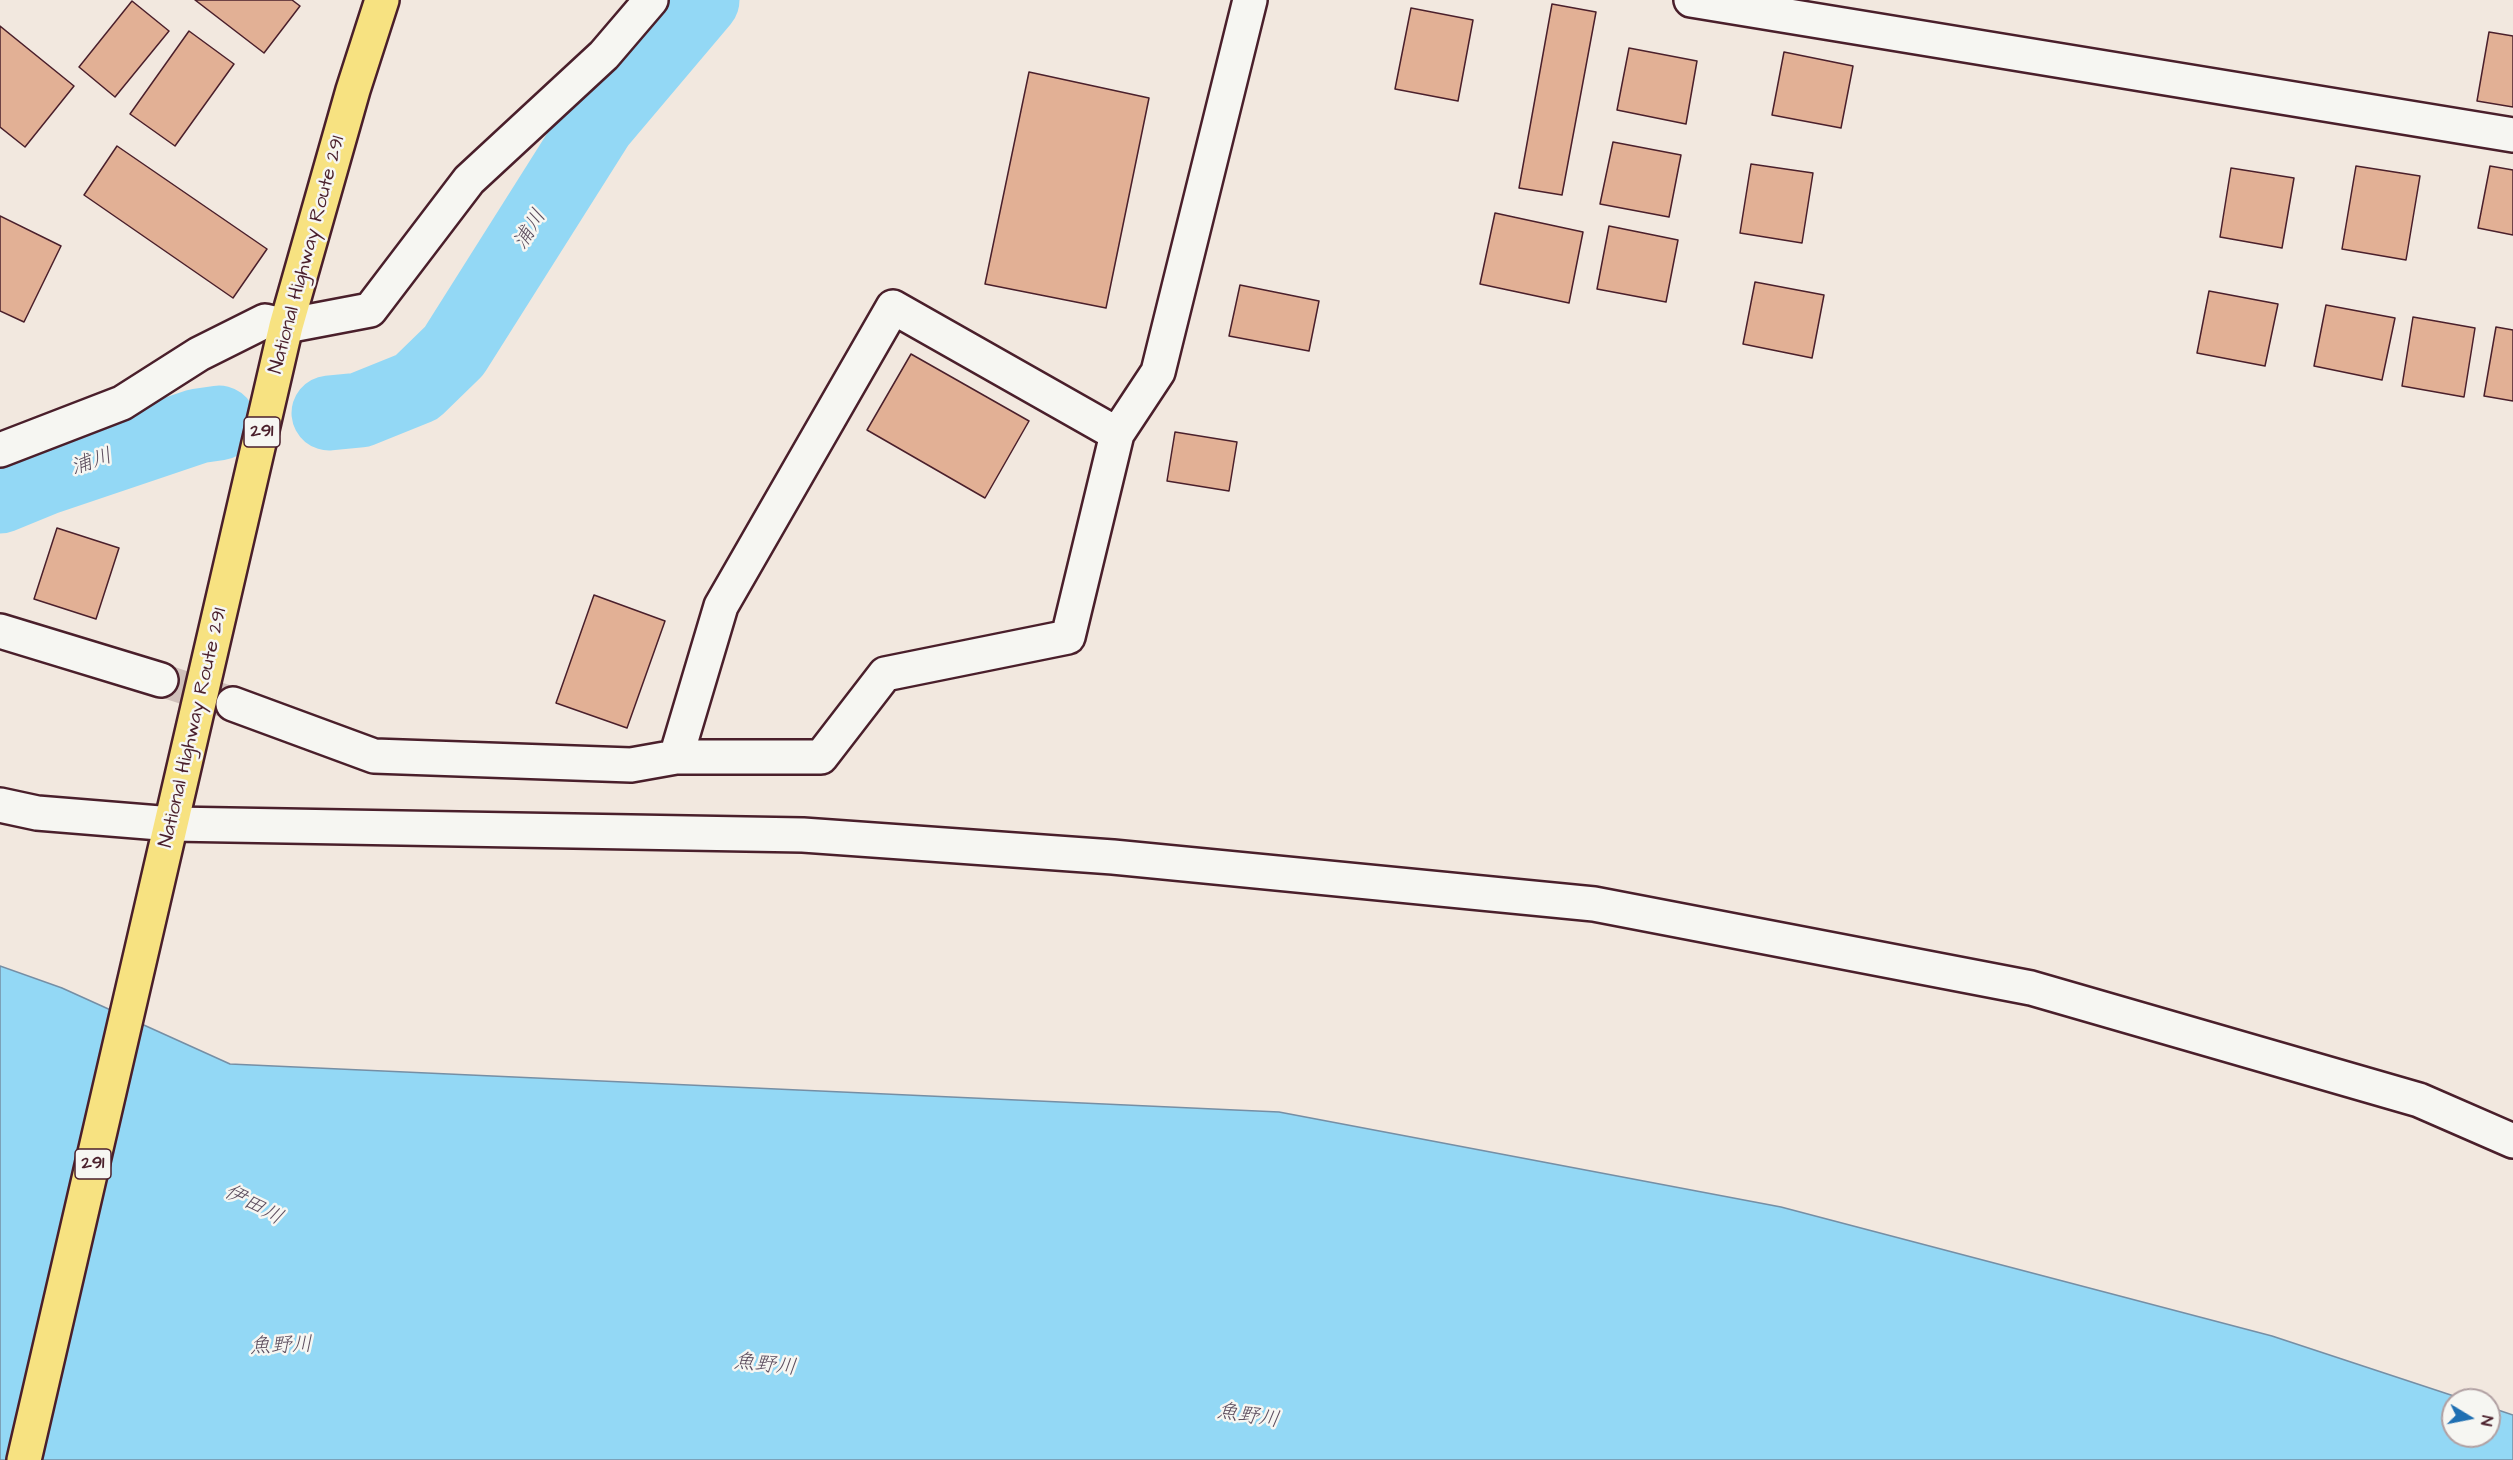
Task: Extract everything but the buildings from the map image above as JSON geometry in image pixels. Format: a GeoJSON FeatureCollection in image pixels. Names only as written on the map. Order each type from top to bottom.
{"type":"FeatureCollection","features":[{"type":"Feature","properties":{"kind":"highway","name":"National Highway Route 291"},"geometry":{"type":"LineString","coordinates":[[24,1460],[286,326],[353,90],[382,0]]}},
{"type":"Feature","properties":{"kind":"street"},"geometry":{"type":"LineString","coordinates":[[0,450],[122,403],[200,354],[265,321],[286,326],[370,310],[469,180],[604,55],[651,0]]}},
{"type":"Feature","properties":{"kind":"street"},"geometry":{"type":"LineString","coordinates":[[233,704],[374,756],[631,765],[676,757],[821,757],[885,674],[1068,637],[1117,434],[1158,372],[1250,0]]}},
{"type":"Feature","properties":{"kind":"street"},"geometry":{"type":"LineString","coordinates":[[1691,0],[2513,135]]}},
{"type":"Feature","properties":{"kind":"street"},"geometry":{"type":"LineString","coordinates":[[676,757],[721,606],[893,308],[1117,434]]}},
{"type":"Feature","properties":{"kind":"street"},"geometry":{"type":"LineString","coordinates":[[0,631],[161,680]]}},
{"type":"Feature","properties":{"kind":"street"},"geometry":{"type":"LineString","coordinates":[[0,806],[37,813],[172,824],[803,834],[1113,857],[1594,904],[2031,988],[2419,1100],[2513,1141]]}},
{"type":"Feature","properties":{"kind":"water"},"geometry":{"type":"Polygon","coordinates":[[[0,966],[62,988],[230,1064],[1279,1112],[1781,1207],[2272,1336],[2441,1392],[2441,1448],[2501,1448],[2501,1411],[2513,1415],[2513,1460],[0,1460],[0,966]]]}},
{"type":"Feature","properties":{"kind":"waterway","name":"浦川"},"geometry":{"type":"LineString","coordinates":[[329,413],[360,410],[417,387],[454,351],[598,123],[702,0]]}},
{"type":"Feature","properties":{"kind":"waterway","name":"浦川"},"geometry":{"type":"LineString","coordinates":[[0,496],[44,478],[198,426],[219,423]]}},
{"type":"Feature","properties":{"kind":"tunnel"},"geometry":{"type":"LineString","coordinates":[[161,680],[228,702]]}},
{"type":"Feature","properties":{"kind":"water label","name":"伊田川"},"geometry":{"type":"Point","coordinates":[253,1206]}},
{"type":"Feature","properties":{"kind":"water label","name":"魚野川"},"geometry":{"type":"Point","coordinates":[281,1347]}},
{"type":"Feature","properties":{"kind":"water label","name":"魚野川"},"geometry":{"type":"Point","coordinates":[765,1366]}},
{"type":"Feature","properties":{"kind":"water label","name":"魚野川"},"geometry":{"type":"Point","coordinates":[1248,1417]}}]}
